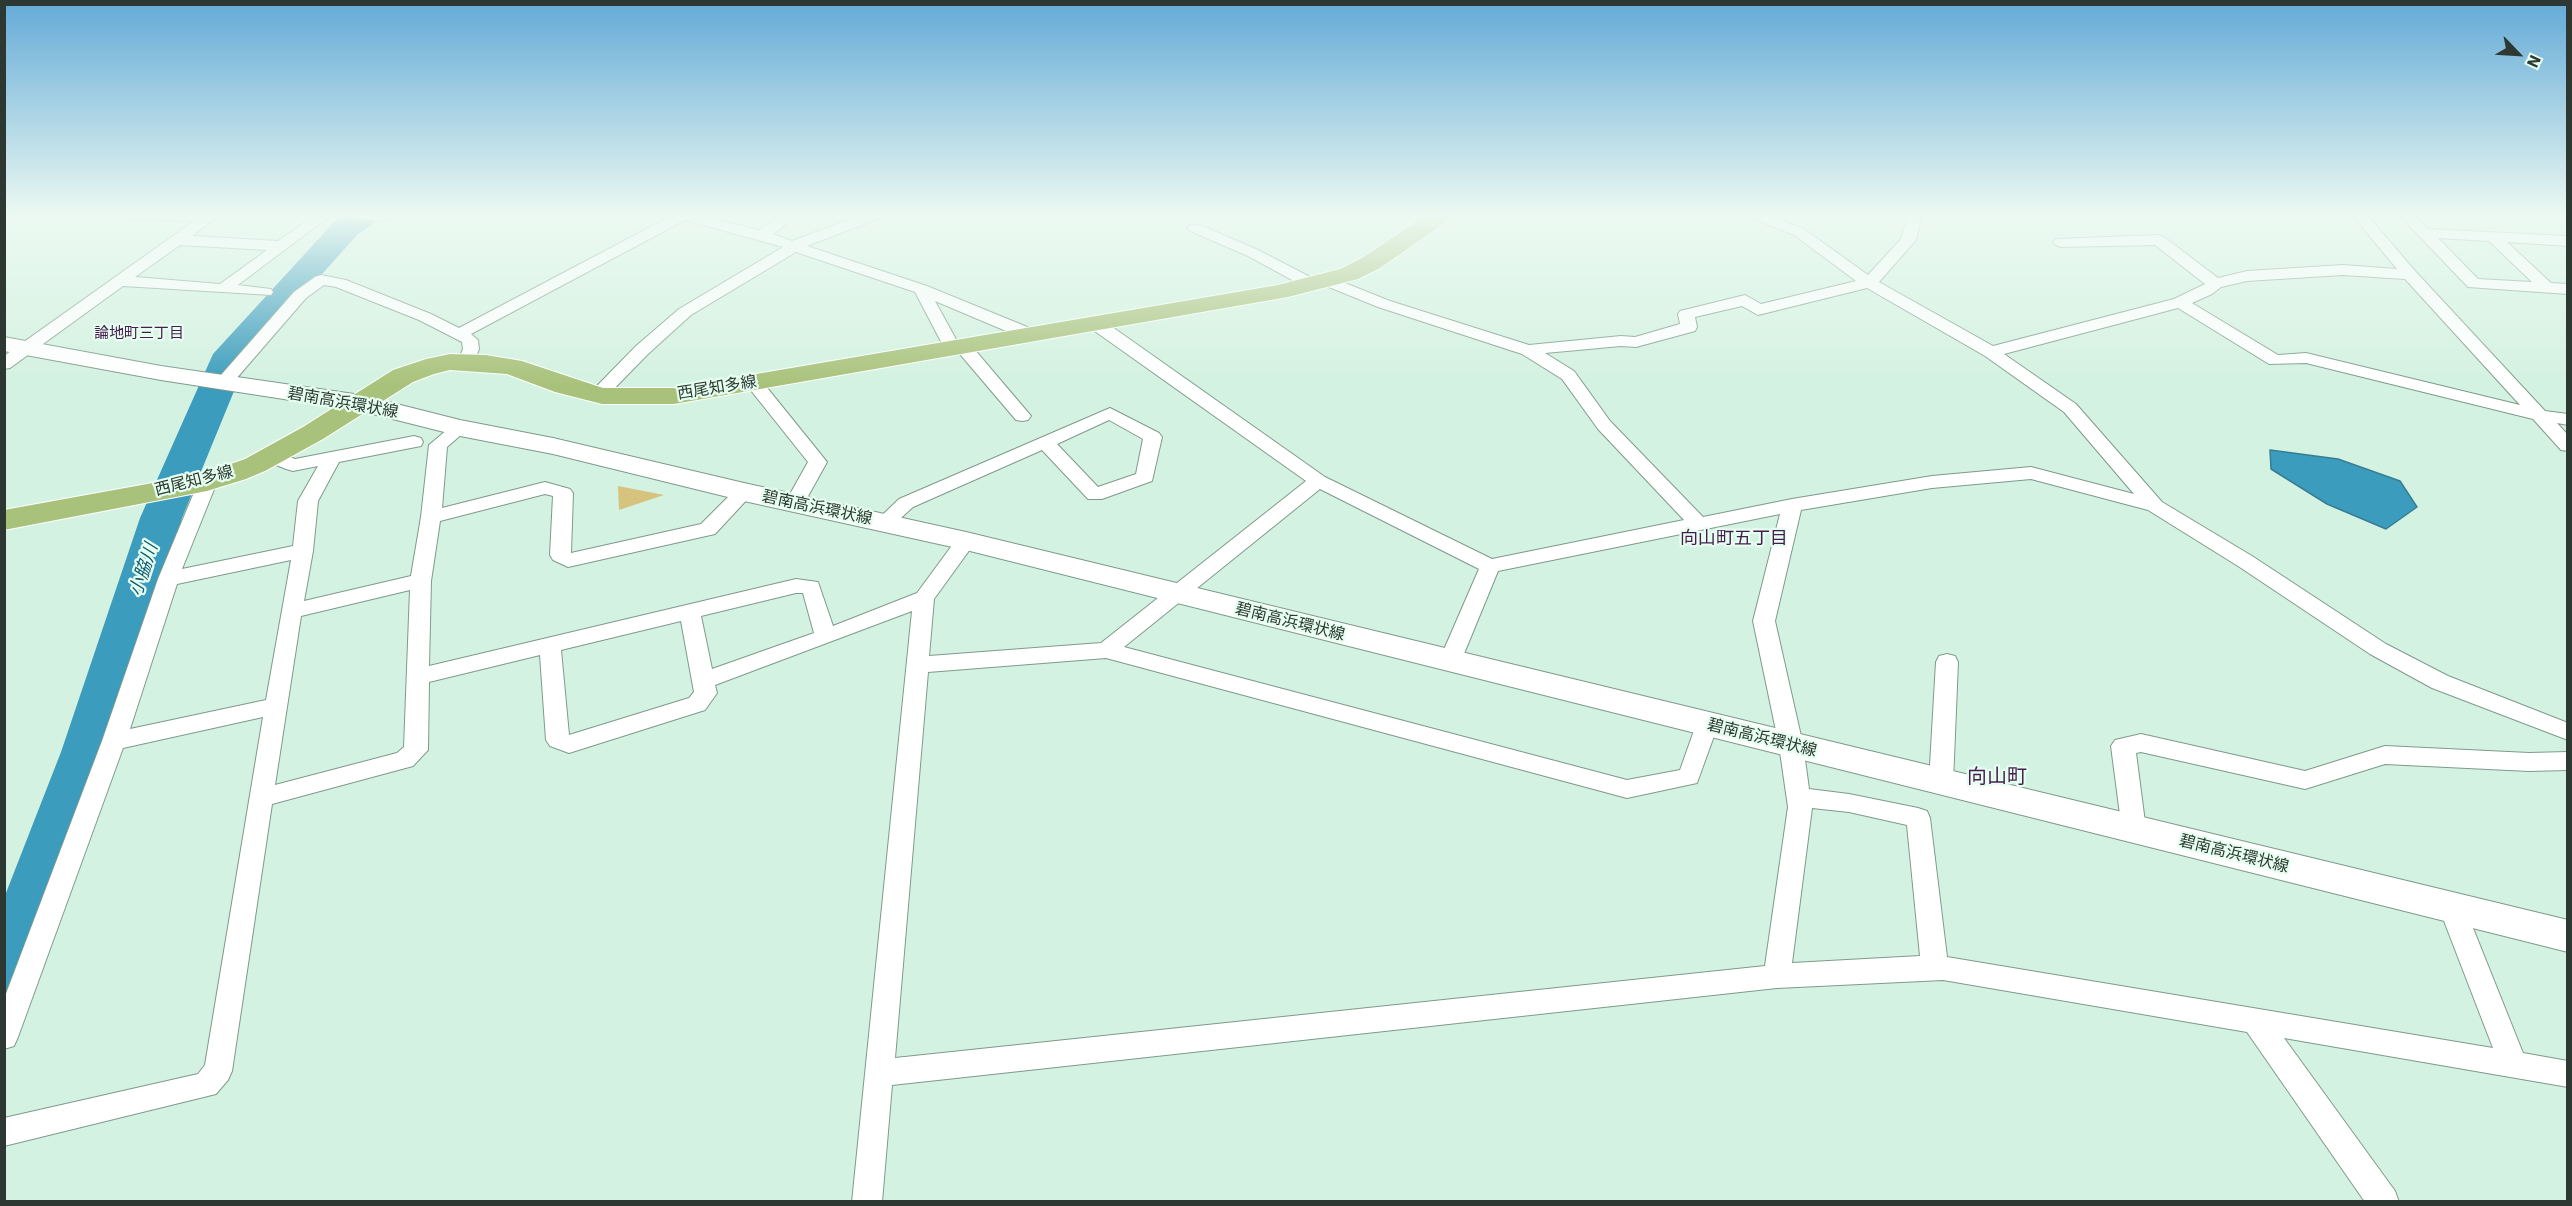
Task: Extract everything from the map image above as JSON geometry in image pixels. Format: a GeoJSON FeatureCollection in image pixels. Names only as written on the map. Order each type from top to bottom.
{"type":"FeatureCollection","features":[{"type":"Feature","properties":{"kind":"main road","name":"西尾知多線"},"geometry":{"type":"LineString","coordinates":[[4,520],[207,482],[255,465],[313,433],[403,376],[426,367],[450,362],[512,367],[598,395],[640,398],[674,396],[1279,292],[1354,271]]}},
{"type":"Feature","properties":{"kind":"main road","name":"碧南高浜環状線"},"geometry":{"type":"LineString","coordinates":[[15,346],[361,403],[460,428],[553,446],[744,492],[966,541],[2568,936]]}},
{"type":"Feature","properties":{"kind":"street"},"geometry":{"type":"LineString","coordinates":[[4,364],[15,346],[133,271]]}},
{"type":"Feature","properties":{"kind":"street"},"geometry":{"type":"LineString","coordinates":[[223,289],[247,271]]}},
{"type":"Feature","properties":{"kind":"street"},"geometry":{"type":"LineString","coordinates":[[459,334],[579,271]]}},
{"type":"Feature","properties":{"kind":"street"},"geometry":{"type":"LineString","coordinates":[[598,395],[642,350],[685,312],[752,271]]}},
{"type":"Feature","properties":{"kind":"street"},"geometry":{"type":"LineString","coordinates":[[868,271],[921,289],[1031,334]]}},
{"type":"Feature","properties":{"kind":"street"},"geometry":{"type":"LineString","coordinates":[[1293,271],[1317,282],[1528,350],[1568,375],[1604,425],[1699,524]]}},
{"type":"Feature","properties":{"kind":"street"},"geometry":{"type":"LineString","coordinates":[[1853,271],[1869,283],[1991,352],[2070,408],[2154,506]]}},
{"type":"Feature","properties":{"kind":"street"},"geometry":{"type":"LineString","coordinates":[[1528,350],[1621,341],[1636,342],[1689,327],[1686,314],[1745,300],[1758,310],[1869,283],[1880,271]]}},
{"type":"Feature","properties":{"kind":"street"},"geometry":{"type":"LineString","coordinates":[[2199,271],[2215,284]]}},
{"type":"Feature","properties":{"kind":"street"},"geometry":{"type":"LineString","coordinates":[[1991,352],[2180,302],[2206,291],[2215,284],[2247,276],[2323,271]]}},
{"type":"Feature","properties":{"kind":"street"},"geometry":{"type":"LineString","coordinates":[[2360,271],[2410,275]]}},
{"type":"Feature","properties":{"kind":"street"},"geometry":{"type":"LineString","coordinates":[[2407,271],[2568,446]]}},
{"type":"Feature","properties":{"kind":"street"},"geometry":{"type":"LineString","coordinates":[[2462,271],[2474,284],[2568,289]]}},
{"type":"Feature","properties":{"kind":"street"},"geometry":{"type":"LineString","coordinates":[[2529,271],[2547,288]]}},
{"type":"Feature","properties":{"kind":"street"},"geometry":{"type":"LineString","coordinates":[[121,280],[265,292]]}},
{"type":"Feature","properties":{"kind":"street"},"geometry":{"type":"LineString","coordinates":[[223,382],[300,295],[321,280],[350,287],[425,317],[470,340],[471,350],[467,362]]}},
{"type":"Feature","properties":{"kind":"street"},"geometry":{"type":"LineString","coordinates":[[921,289],[958,348],[1022,416]]}},
{"type":"Feature","properties":{"kind":"street"},"geometry":{"type":"LineString","coordinates":[[2180,302],[2275,360],[2306,358],[2568,420]]}},
{"type":"Feature","properties":{"kind":"street"},"geometry":{"type":"LineString","coordinates":[[1095,323],[1318,481],[1491,566],[1791,506],[1932,482],[2031,473],[2154,506],[2245,561],[2378,650],[2440,682],[2568,732]]}},
{"type":"Feature","properties":{"kind":"street"},"geometry":{"type":"LineString","coordinates":[[754,383],[818,462],[795,503]]}},
{"type":"Feature","properties":{"kind":"street"},"geometry":{"type":"LineString","coordinates":[[884,523],[906,503],[1045,441],[1110,413],[1153,437],[1145,477],[1095,495],[1045,441]]}},
{"type":"Feature","properties":{"kind":"street"},"geometry":{"type":"LineString","coordinates":[[261,798],[405,760],[416,750],[421,581],[431,517],[438,445],[460,428]]}},
{"type":"Feature","properties":{"kind":"street"},"geometry":{"type":"LineString","coordinates":[[272,456],[293,465],[414,442]]}},
{"type":"Feature","properties":{"kind":"street"},"geometry":{"type":"LineString","coordinates":[[4,1132],[206,1085],[218,1071],[291,611],[303,551],[308,501],[332,458]]}},
{"type":"Feature","properties":{"kind":"street"},"geometry":{"type":"LineString","coordinates":[[1106,650],[1318,481]]}},
{"type":"Feature","properties":{"kind":"street"},"geometry":{"type":"LineString","coordinates":[[4,1036],[114,741],[168,579],[207,482]]}},
{"type":"Feature","properties":{"kind":"street"},"geometry":{"type":"LineString","coordinates":[[431,517],[545,488],[562,493],[560,555],[568,560],[708,529],[744,492]]}},
{"type":"Feature","properties":{"kind":"street"},"geometry":{"type":"LineString","coordinates":[[1777,976],[1800,807],[1791,745],[1764,621],[1791,506]]}},
{"type":"Feature","properties":{"kind":"street"},"geometry":{"type":"LineString","coordinates":[[703,681],[924,598],[966,541]]}},
{"type":"Feature","properties":{"kind":"street"},"geometry":{"type":"LineString","coordinates":[[168,579],[303,551]]}},
{"type":"Feature","properties":{"kind":"street"},"geometry":{"type":"LineString","coordinates":[[1450,661],[1491,566]]}},
{"type":"Feature","properties":{"kind":"street"},"geometry":{"type":"LineString","coordinates":[[291,611],[421,581]]}},
{"type":"Feature","properties":{"kind":"street"},"geometry":{"type":"LineString","coordinates":[[417,677],[796,586],[811,587],[825,637]]}},
{"type":"Feature","properties":{"kind":"street"},"geometry":{"type":"LineString","coordinates":[[867,1202],[924,598]]}},
{"type":"Feature","properties":{"kind":"street"},"geometry":{"type":"LineString","coordinates":[[550,645],[558,740],[569,744],[697,704],[706,693],[689,610]]}},
{"type":"Feature","properties":{"kind":"street"},"geometry":{"type":"LineString","coordinates":[[919,665],[1106,650],[1627,789],[1689,777],[1707,725]]}},
{"type":"Feature","properties":{"kind":"street"},"geometry":{"type":"LineString","coordinates":[[1941,782],[1947,662]]}},
{"type":"Feature","properties":{"kind":"street"},"geometry":{"type":"LineString","coordinates":[[114,741],[276,706]]}},
{"type":"Feature","properties":{"kind":"street"},"geometry":{"type":"LineString","coordinates":[[2134,830],[2123,746],[2141,743],[2305,780],[2385,755],[2529,762],[2568,761]]}},
{"type":"Feature","properties":{"kind":"street"},"geometry":{"type":"LineString","coordinates":[[1798,797],[1850,803],[1918,818],[1935,968]]}},
{"type":"Feature","properties":{"kind":"street"},"geometry":{"type":"LineString","coordinates":[[2452,908],[2514,1065]]}},
{"type":"Feature","properties":{"kind":"street"},"geometry":{"type":"LineString","coordinates":[[878,1073],[1777,976],[1935,968],[2568,1074]]}},
{"type":"Feature","properties":{"kind":"street"},"geometry":{"type":"LineString","coordinates":[[2255,1021],[2384,1202]]}},
{"type":"Feature","properties":{"kind":"shaded area"},"geometry":{"type":"Polygon","coordinates":[[[618,486],[664,495],[619,510],[618,486]]]}},
{"type":"Feature","properties":{"kind":"water"},"geometry":{"type":"Polygon","coordinates":[[[2270,450],[2338,459],[2400,481],[2417,507],[2386,529],[2327,504],[2271,469],[2270,450]]]}},
{"type":"Feature","properties":{"kind":"waterway","name":"小脇川"},"geometry":{"type":"LineString","coordinates":[[4,973],[86,752],[161,518],[231,354],[306,271]]}},
{"type":"Feature","properties":{"kind":"district","name":"論地町三丁目"},"geometry":{"type":"Point","coordinates":[139,334]}},
{"type":"Feature","properties":{"kind":"district","name":"向山町五丁目"},"geometry":{"type":"Point","coordinates":[1734,539]}},
{"type":"Feature","properties":{"kind":"district","name":"向山町"},"geometry":{"type":"Point","coordinates":[1997,777]}}]}
